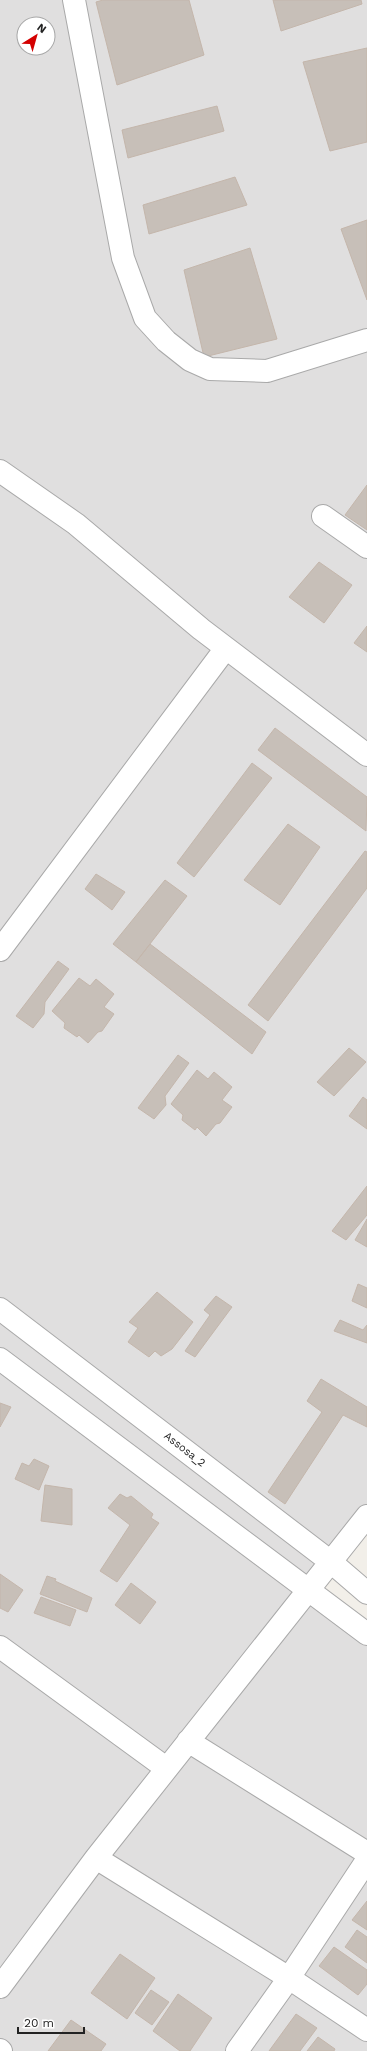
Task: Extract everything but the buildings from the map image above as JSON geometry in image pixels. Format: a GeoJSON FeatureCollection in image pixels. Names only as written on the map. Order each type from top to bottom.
{"type":"FeatureCollection","features":[{"type":"Feature","properties":{"kind":"street"},"geometry":{"type":"LineString","coordinates":[[74,0],[123,258],[145,318],[166,341],[190,360],[210,369],[267,371],[367,340]]}},
{"type":"Feature","properties":{"kind":"street"},"geometry":{"type":"LineString","coordinates":[[0,471],[76,524],[226,648],[367,755]]}},
{"type":"Feature","properties":{"kind":"street"},"geometry":{"type":"LineString","coordinates":[[324,516],[367,547]]}},
{"type":"Feature","properties":{"kind":"street"},"geometry":{"type":"LineString","coordinates":[[0,950],[226,648]]}},
{"type":"Feature","properties":{"kind":"street","name":"Assosa_2"},"geometry":{"type":"LineString","coordinates":[[0,1309],[331,1562],[367,1593]]}},
{"type":"Feature","properties":{"kind":"street"},"geometry":{"type":"LineString","coordinates":[[0,1359],[367,1634]]}},
{"type":"Feature","properties":{"kind":"street"},"geometry":{"type":"LineString","coordinates":[[0,1987],[96,1858],[166,1768],[309,1591],[367,1516]]}},
{"type":"Feature","properties":{"kind":"street"},"geometry":{"type":"LineString","coordinates":[[0,1647],[166,1768]]}},
{"type":"Feature","properties":{"kind":"street"},"geometry":{"type":"LineString","coordinates":[[188,1741],[367,1853]]}},
{"type":"Feature","properties":{"kind":"street"},"geometry":{"type":"LineString","coordinates":[[96,1858],[289,1978],[367,2030]]}},
{"type":"Feature","properties":{"kind":"street"},"geometry":{"type":"LineString","coordinates":[[237,2051],[289,1978],[367,1860]]}},
{"type":"Feature","properties":{"kind":"shaded area"},"geometry":{"type":"Polygon","coordinates":[[[0,0],[367,0],[367,1513],[314,1583],[367,1623],[367,2051],[0,2051],[0,0]]]}}]}
